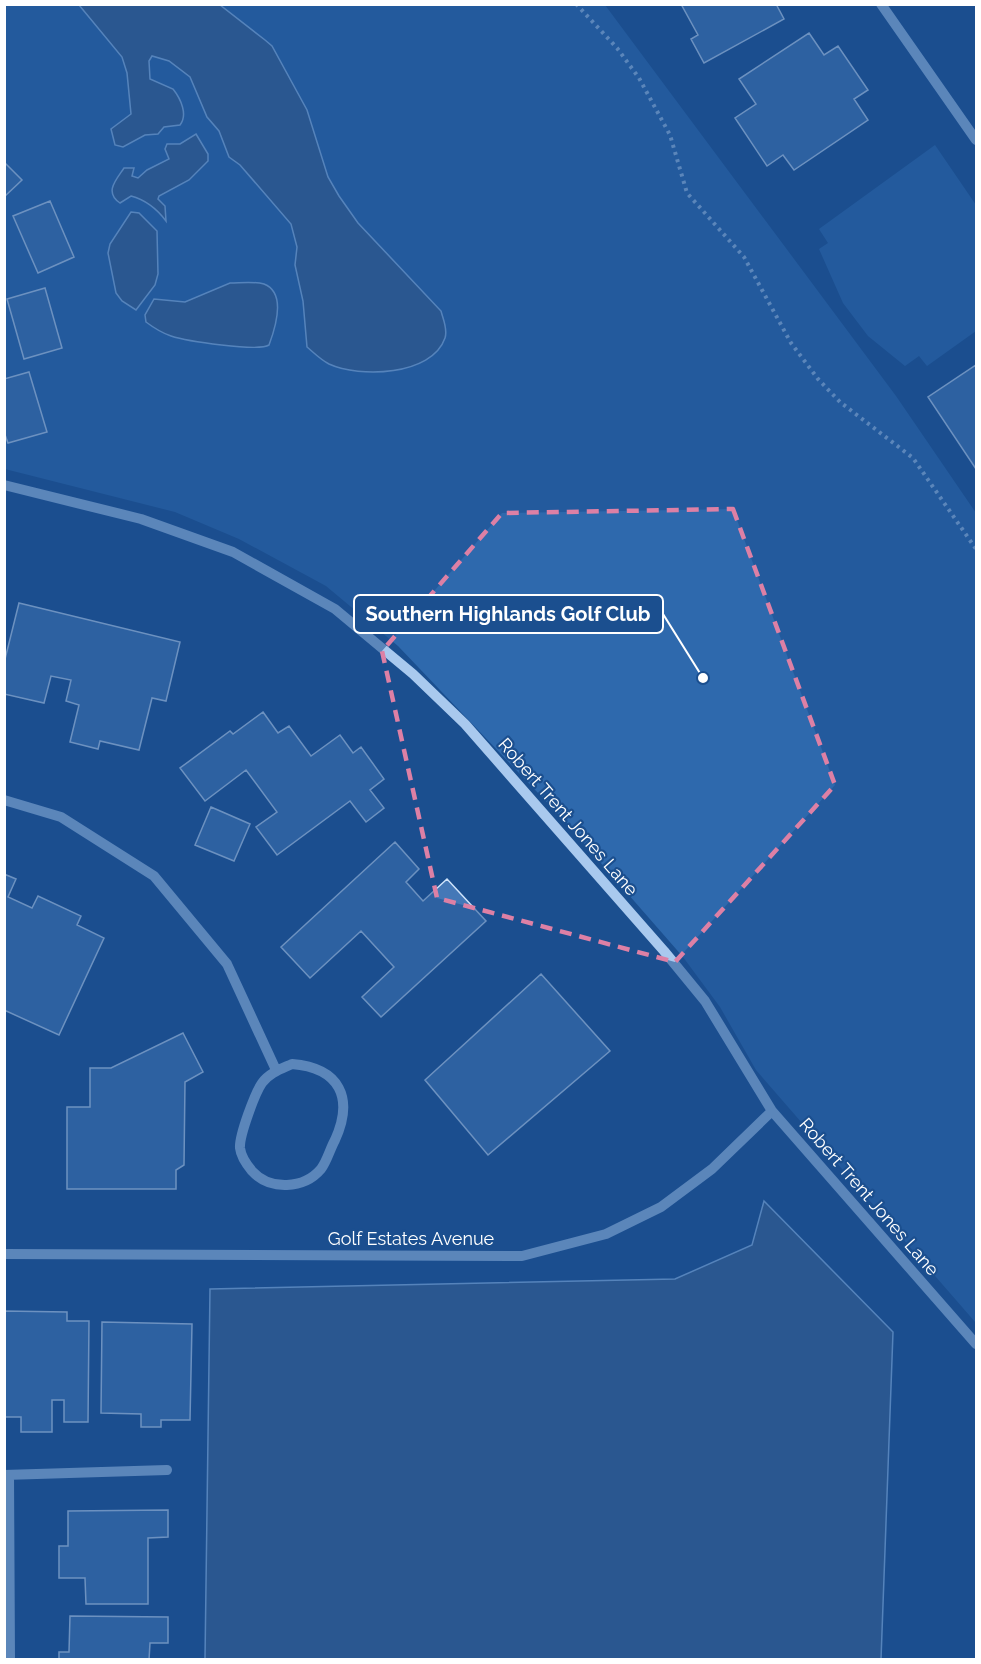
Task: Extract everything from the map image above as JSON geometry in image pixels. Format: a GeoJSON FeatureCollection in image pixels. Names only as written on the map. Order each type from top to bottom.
{"type":"FeatureCollection","features":[{"type":"Feature","properties":{"kind":"street"},"geometry":{"type":"LineString","coordinates":[[881,4],[976,140]]}},
{"type":"Feature","properties":{"kind":"street","name":"Robert Trent Jones Lane"},"geometry":{"type":"LineString","coordinates":[[4,485],[141,519],[233,552],[303,589],[370,636],[465,724],[664,951],[705,1001],[772,1111],[976,1344]]}},
{"type":"Feature","properties":{"kind":"street"},"geometry":{"type":"LineString","coordinates":[[4,800],[61,817],[154,876],[227,964],[276,1070]]}},
{"type":"Feature","properties":{"kind":"street"},"geometry":{"type":"LineString","coordinates":[[292,1064],[310,1066],[326,1073],[338,1087],[344,1104],[343,1121],[321,1168],[308,1180],[291,1185],[273,1185],[257,1177],[245,1163],[240,1146],[254,1098],[262,1082],[276,1070],[292,1064]]}},
{"type":"Feature","properties":{"kind":"street","name":"Golf Estates Avenue"},"geometry":{"type":"LineString","coordinates":[[4,1254],[522,1256],[606,1234],[661,1207],[712,1169],[772,1111]]}},
{"type":"Feature","properties":{"kind":"street"},"geometry":{"type":"LineString","coordinates":[[10,1659],[7,1475],[167,1470]]}},
{"type":"Feature","properties":{"kind":"path"},"geometry":{"type":"LineString","coordinates":[[576,4],[617,48],[639,78],[670,135],[687,193],[744,258],[791,343],[818,379],[840,402],[913,458],[976,549]]}},
{"type":"Feature","properties":{"kind":"highlighted area"},"geometry":{"type":"Polygon","coordinates":[[[733,509],[835,785],[675,962],[437,898],[382,651],[502,513],[733,509]]]}},
{"type":"Feature","properties":{"kind":"shaded area"},"geometry":{"type":"Polygon","coordinates":[[[5,5],[605,5],[896,396],[976,513],[976,1323],[756,1070],[720,1007],[683,957],[559,815],[398,646],[326,586],[239,539],[175,512],[5,469],[5,5]]]}},
{"type":"Feature","properties":{"kind":"shaded area"},"geometry":{"type":"Polygon","coordinates":[[[79,5],[220,5],[272,46],[307,110],[328,177],[339,196],[358,223],[441,311],[446,335],[438,351],[426,360],[410,367],[375,372],[358,371],[329,364],[307,347],[303,301],[295,265],[297,247],[291,224],[240,165],[229,157],[219,131],[207,117],[190,77],[169,61],[152,56],[149,61],[150,79],[173,89],[176,93],[183,112],[180,125],[164,127],[158,134],[145,135],[123,147],[115,145],[111,129],[131,114],[127,73],[122,57],[79,5]]]}},
{"type":"Feature","properties":{"kind":"shaded area"},"geometry":{"type":"Polygon","coordinates":[[[196,134],[208,154],[208,161],[189,180],[159,196],[158,199],[165,206],[166,221],[142,200],[131,196],[120,203],[115,199],[113,186],[124,168],[134,168],[132,176],[138,178],[147,170],[169,159],[165,149],[167,144],[180,144],[196,134]]]}},
{"type":"Feature","properties":{"kind":"shaded area"},"geometry":{"type":"Polygon","coordinates":[[[935,145],[976,205],[976,331],[927,366],[919,356],[905,366],[868,336],[843,303],[819,249],[828,243],[819,229],[935,145]]]}},
{"type":"Feature","properties":{"kind":"shaded area"},"geometry":{"type":"Polygon","coordinates":[[[131,212],[139,213],[157,231],[158,274],[155,285],[136,310],[122,301],[116,293],[108,253],[110,244],[131,212]]]}},
{"type":"Feature","properties":{"kind":"shaded area"},"geometry":{"type":"Polygon","coordinates":[[[230,283],[264,284],[275,295],[276,321],[269,345],[237,347],[179,338],[168,335],[146,322],[145,315],[154,299],[185,302],[230,283]]]}},
{"type":"Feature","properties":{"kind":"shaded area"},"geometry":{"type":"Polygon","coordinates":[[[764,1201],[893,1332],[881,1659],[205,1659],[210,1289],[675,1279],[752,1245],[764,1201]]]}},
{"type":"Feature","properties":{"kind":"building"},"geometry":{"type":"Polygon","coordinates":[[[681,4],[776,4],[784,19],[704,63],[691,39],[698,35],[681,4]]]}},
{"type":"Feature","properties":{"kind":"building"},"geometry":{"type":"Polygon","coordinates":[[[809,33],[824,55],[838,46],[868,90],[854,99],[868,120],[794,170],[783,155],[767,166],[735,118],[756,104],[739,79],[809,33]]]}},
{"type":"Feature","properties":{"kind":"building"},"geometry":{"type":"Polygon","coordinates":[[[4,162],[22,180],[4,197],[4,162]]]}},
{"type":"Feature","properties":{"kind":"building"},"geometry":{"type":"Polygon","coordinates":[[[50,201],[74,257],[38,273],[13,216],[50,201]]]}},
{"type":"Feature","properties":{"kind":"building"},"geometry":{"type":"Polygon","coordinates":[[[45,288],[62,348],[24,359],[7,299],[45,288]]]}},
{"type":"Feature","properties":{"kind":"building"},"geometry":{"type":"Polygon","coordinates":[[[976,365],[976,469],[928,397],[976,365]]]}},
{"type":"Feature","properties":{"kind":"building"},"geometry":{"type":"Polygon","coordinates":[[[29,372],[47,432],[8,443],[4,432],[4,379],[29,372]]]}},
{"type":"Feature","properties":{"kind":"building"},"geometry":{"type":"Polygon","coordinates":[[[19,603],[180,642],[166,701],[152,698],[139,750],[100,741],[98,749],[70,742],[79,705],[66,701],[71,680],[51,676],[44,703],[4,694],[4,663],[19,603]]]}},
{"type":"Feature","properties":{"kind":"building"},"geometry":{"type":"Polygon","coordinates":[[[263,712],[278,733],[289,726],[311,756],[340,735],[353,753],[361,747],[384,779],[370,790],[384,808],[366,822],[350,801],[277,855],[256,827],[277,812],[246,770],[205,801],[180,768],[230,731],[233,734],[263,712]]]}},
{"type":"Feature","properties":{"kind":"building"},"geometry":{"type":"Polygon","coordinates":[[[211,807],[250,824],[234,861],[195,845],[211,807]]]}},
{"type":"Feature","properties":{"kind":"building"},"geometry":{"type":"Polygon","coordinates":[[[395,842],[419,869],[406,882],[423,901],[447,879],[486,921],[381,1017],[362,997],[394,967],[361,931],[310,978],[281,947],[395,842]]]}},
{"type":"Feature","properties":{"kind":"building"},"geometry":{"type":"Polygon","coordinates":[[[4,874],[16,879],[8,897],[32,908],[38,896],[81,916],[77,925],[104,938],[59,1035],[4,1010],[4,874]]]}},
{"type":"Feature","properties":{"kind":"building"},"geometry":{"type":"Polygon","coordinates":[[[541,974],[610,1051],[488,1155],[425,1080],[541,974]]]}},
{"type":"Feature","properties":{"kind":"building"},"geometry":{"type":"Polygon","coordinates":[[[183,1033],[203,1072],[185,1082],[184,1165],[176,1170],[176,1189],[67,1189],[67,1107],[90,1107],[90,1068],[111,1068],[183,1033]]]}},
{"type":"Feature","properties":{"kind":"building"},"geometry":{"type":"Polygon","coordinates":[[[4,1311],[67,1312],[67,1321],[89,1321],[88,1422],[64,1422],[64,1400],[52,1400],[52,1432],[21,1432],[21,1417],[4,1417],[4,1311]]]}},
{"type":"Feature","properties":{"kind":"building"},"geometry":{"type":"Polygon","coordinates":[[[102,1322],[192,1324],[190,1420],[161,1420],[161,1427],[141,1427],[141,1414],[101,1413],[102,1322]]]}},
{"type":"Feature","properties":{"kind":"building"},"geometry":{"type":"Polygon","coordinates":[[[168,1510],[168,1537],[148,1538],[148,1604],[86,1604],[85,1578],[59,1578],[59,1546],[68,1546],[68,1511],[168,1510]]]}},
{"type":"Feature","properties":{"kind":"building"},"geometry":{"type":"Polygon","coordinates":[[[70,1616],[168,1617],[168,1643],[150,1643],[149,1660],[59,1660],[59,1652],[69,1652],[70,1616]]]}},
{"type":"Feature","properties":{"kind":"place","name":"Southern Highlands Golf Club"},"geometry":{"type":"Point","coordinates":[703,678]}}]}
